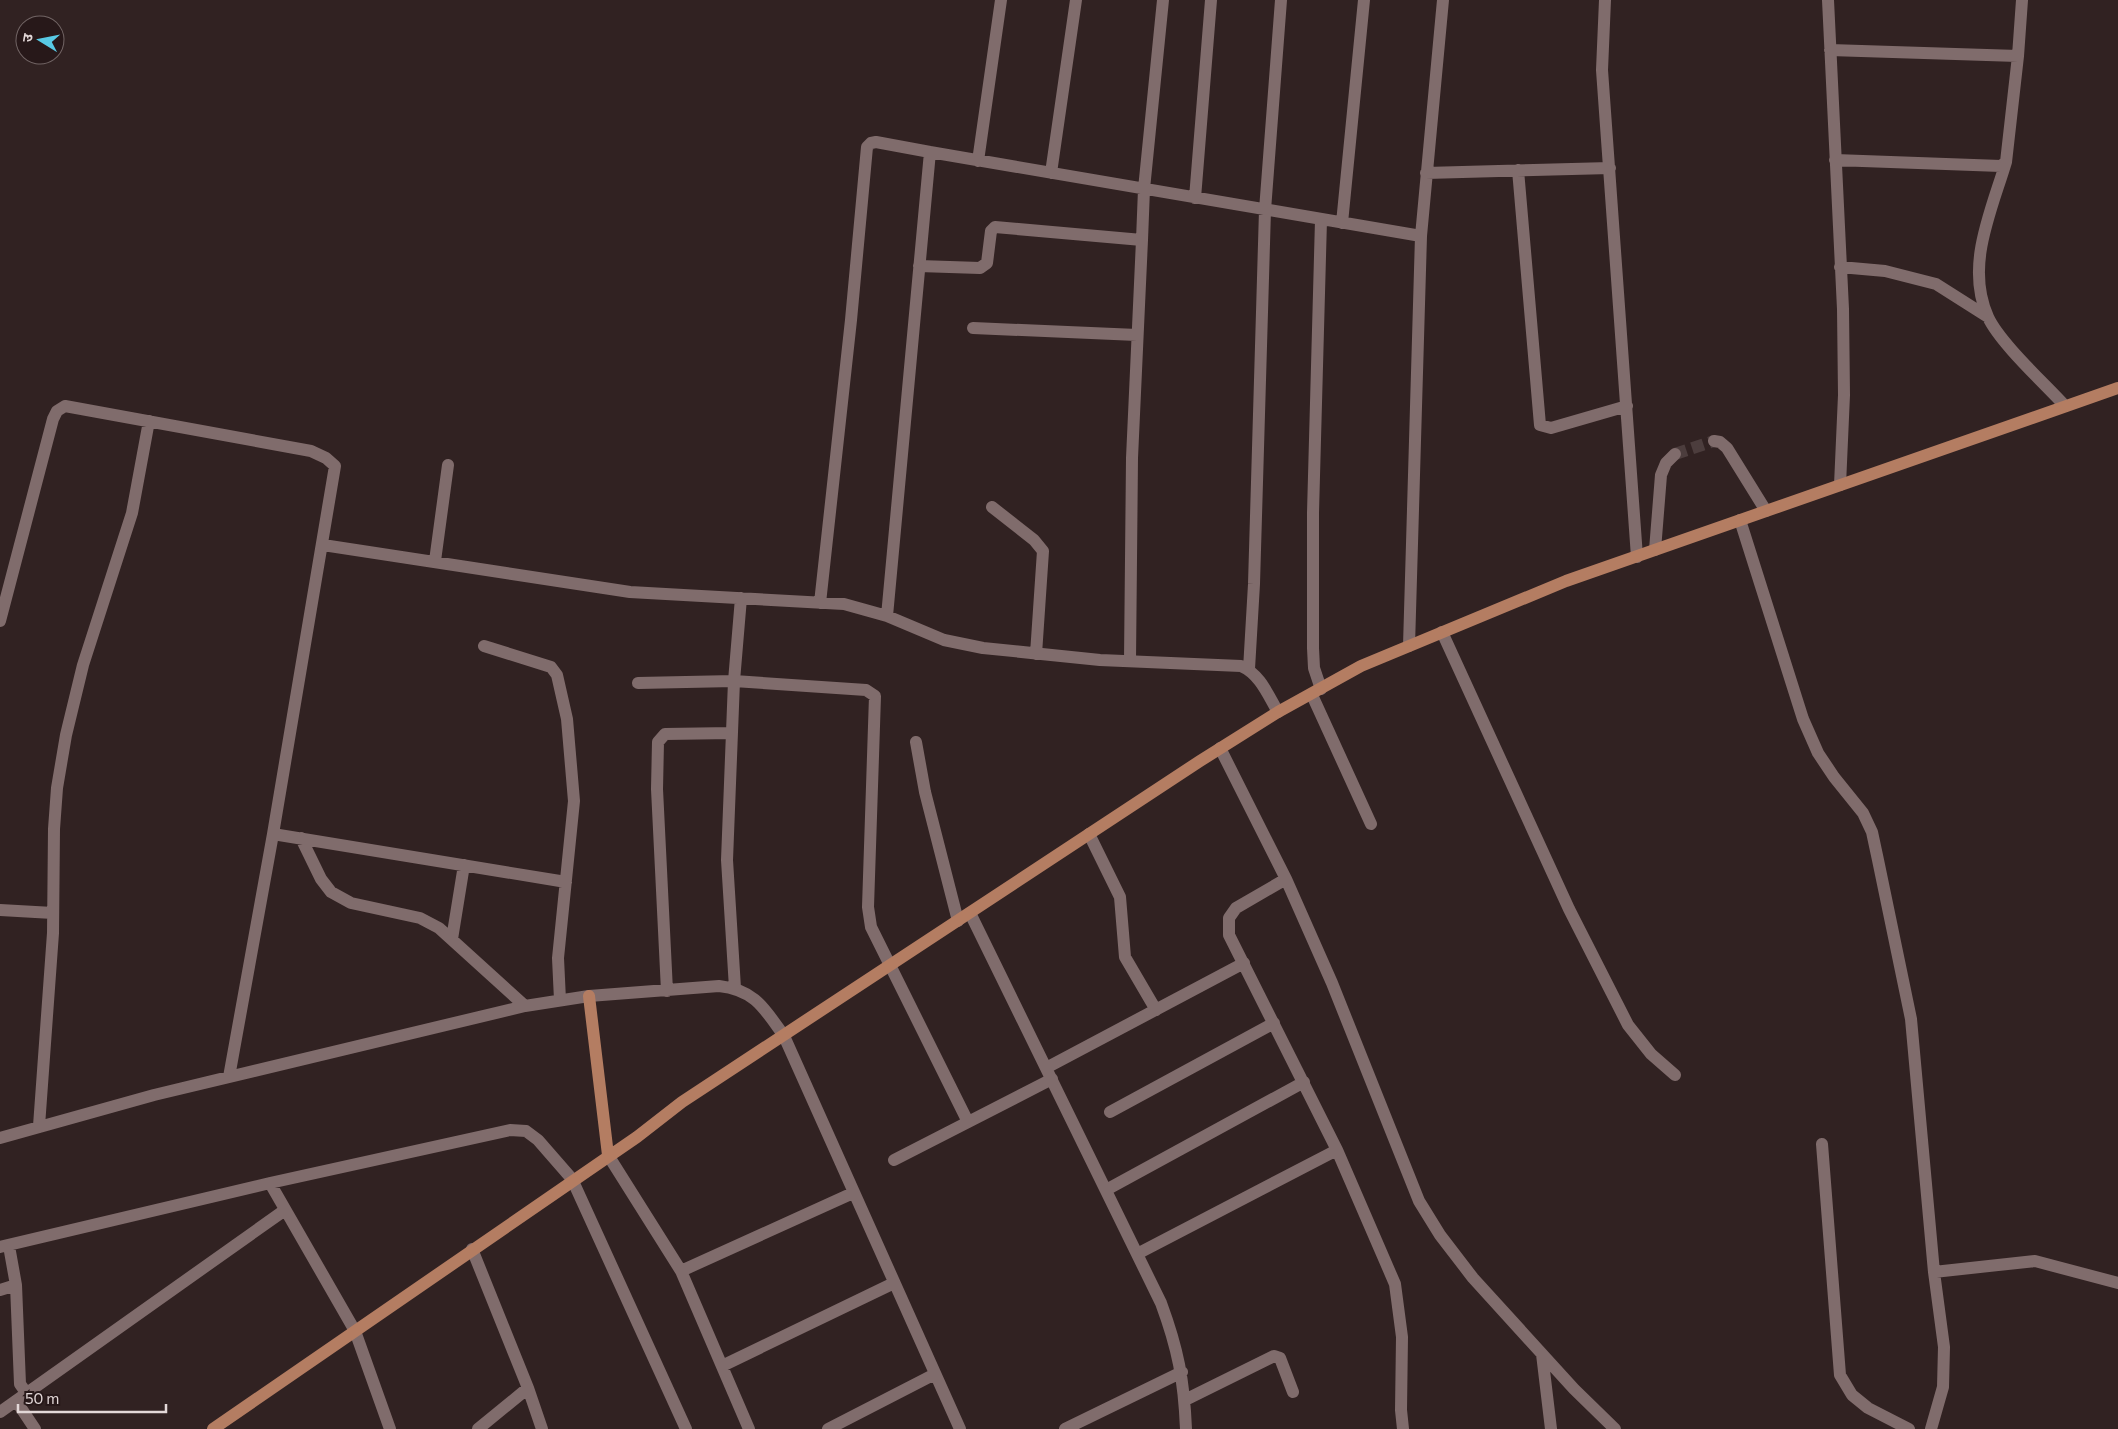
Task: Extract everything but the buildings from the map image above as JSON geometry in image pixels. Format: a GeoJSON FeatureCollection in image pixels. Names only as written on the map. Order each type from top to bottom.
{"type":"FeatureCollection","features":[{"type":"Feature","properties":{"kind":"main road"},"geometry":{"type":"LineString","coordinates":[[213,1429],[355,1332],[572,1179],[637,1137],[682,1102],[1220,748],[1278,712],[1361,666],[1566,581],[2118,388]]}},
{"type":"Feature","properties":{"kind":"main road"},"geometry":{"type":"LineString","coordinates":[[589,996],[608,1155]]}},
{"type":"Feature","properties":{"kind":"street"},"geometry":{"type":"LineString","coordinates":[[978,161],[1001,0]]}},
{"type":"Feature","properties":{"kind":"street"},"geometry":{"type":"LineString","coordinates":[[1052,173],[1076,0]]}},
{"type":"Feature","properties":{"kind":"street"},"geometry":{"type":"LineString","coordinates":[[1130,661],[1132,458],[1144,189],[1163,0]]}},
{"type":"Feature","properties":{"kind":"street"},"geometry":{"type":"LineString","coordinates":[[1195,198],[1211,0]]}},
{"type":"Feature","properties":{"kind":"street"},"geometry":{"type":"LineString","coordinates":[[1249,669],[1254,584],[1265,210],[1281,0]]}},
{"type":"Feature","properties":{"kind":"street"},"geometry":{"type":"LineString","coordinates":[[1342,223],[1364,0]]}},
{"type":"Feature","properties":{"kind":"street"},"geometry":{"type":"LineString","coordinates":[[1409,646],[1421,236],[1442,0]]}},
{"type":"Feature","properties":{"kind":"street"},"geometry":{"type":"LineString","coordinates":[[1605,0],[1602,70],[1627,406],[1636,557]]}},
{"type":"Feature","properties":{"kind":"street"},"geometry":{"type":"LineString","coordinates":[[1828,0],[1844,395],[1840,485]]}},
{"type":"Feature","properties":{"kind":"street"},"geometry":{"type":"LineString","coordinates":[[2022,0],[2018,56],[2006,162],[1985,228],[1979,259],[1980,289],[1988,317],[1998,333],[2065,406]]}},
{"type":"Feature","properties":{"kind":"street"},"geometry":{"type":"LineString","coordinates":[[1830,50],[2018,56]]}},
{"type":"Feature","properties":{"kind":"street"},"geometry":{"type":"LineString","coordinates":[[820,603],[851,320],[867,147],[871,143],[876,142],[1421,236]]}},
{"type":"Feature","properties":{"kind":"street"},"geometry":{"type":"LineString","coordinates":[[887,616],[930,152]]}},
{"type":"Feature","properties":{"kind":"street"},"geometry":{"type":"LineString","coordinates":[[1835,160],[2001,166],[2006,162]]}},
{"type":"Feature","properties":{"kind":"street"},"geometry":{"type":"LineString","coordinates":[[1426,172],[1610,168]]}},
{"type":"Feature","properties":{"kind":"street"},"geometry":{"type":"LineString","coordinates":[[1518,170],[1540,425],[1551,428],[1627,406]]}},
{"type":"Feature","properties":{"kind":"street"},"geometry":{"type":"LineString","coordinates":[[1321,220],[1313,513],[1312,648],[1317,692],[1371,824]]}},
{"type":"Feature","properties":{"kind":"street"},"geometry":{"type":"LineString","coordinates":[[919,266],[980,268],[987,263],[991,231],[995,227],[1142,240]]}},
{"type":"Feature","properties":{"kind":"street"},"geometry":{"type":"LineString","coordinates":[[1840,267],[1894,273],[1936,284],[1988,317]]}},
{"type":"Feature","properties":{"kind":"street"},"geometry":{"type":"LineString","coordinates":[[973,328],[1137,335]]}},
{"type":"Feature","properties":{"kind":"street"},"geometry":{"type":"LineString","coordinates":[[0,622],[53,419],[58,410],[65,406],[311,451],[326,458],[335,466],[273,834],[229,1077]]}},
{"type":"Feature","properties":{"kind":"street"},"geometry":{"type":"LineString","coordinates":[[39,1126],[53,913],[54,828],[57,788],[66,735],[84,665],[132,513],[149,421]]}},
{"type":"Feature","properties":{"kind":"street"},"geometry":{"type":"LineString","coordinates":[[1714,441],[1720,442],[1727,448],[1766,511]]}},
{"type":"Feature","properties":{"kind":"street"},"geometry":{"type":"LineString","coordinates":[[1655,550],[1661,475],[1666,463],[1675,454]]}},
{"type":"Feature","properties":{"kind":"street"},"geometry":{"type":"LineString","coordinates":[[435,561],[448,465]]}},
{"type":"Feature","properties":{"kind":"street"},"geometry":{"type":"LineString","coordinates":[[992,507],[1034,540],[1043,552],[1036,654]]}},
{"type":"Feature","properties":{"kind":"street"},"geometry":{"type":"LineString","coordinates":[[1740,520],[1803,719],[1818,753],[1834,777],[1863,813],[1872,832],[1911,1018],[1934,1272],[1944,1347],[1945,1371],[1943,1387],[1931,1429]]}},
{"type":"Feature","properties":{"kind":"street"},"geometry":{"type":"LineString","coordinates":[[323,545],[630,592],[844,604],[887,616],[954,643],[983,648],[1130,661],[1241,666],[1249,669],[1258,677],[1278,712]]}},
{"type":"Feature","properties":{"kind":"street"},"geometry":{"type":"LineString","coordinates":[[735,988],[727,860],[734,681],[741,598]]}},
{"type":"Feature","properties":{"kind":"street"},"geometry":{"type":"LineString","coordinates":[[1442,632],[1569,909],[1628,1025],[1651,1054],[1675,1075]]}},
{"type":"Feature","properties":{"kind":"street"},"geometry":{"type":"LineString","coordinates":[[484,646],[545,664],[557,675],[567,719],[573,778],[573,825],[558,958],[560,1000]]}},
{"type":"Feature","properties":{"kind":"street"},"geometry":{"type":"LineString","coordinates":[[638,683],[734,681],[866,690],[875,696],[868,907],[871,927],[889,967],[968,1122]]}},
{"type":"Feature","properties":{"kind":"street"},"geometry":{"type":"LineString","coordinates":[[667,991],[657,789],[658,742],[665,734],[732,733]]}},
{"type":"Feature","properties":{"kind":"street"},"geometry":{"type":"LineString","coordinates":[[916,742],[925,792],[958,921]]}},
{"type":"Feature","properties":{"kind":"street"},"geometry":{"type":"LineString","coordinates":[[1220,748],[1286,879],[1332,983],[1419,1201],[1440,1235],[1473,1278],[1542,1354],[1615,1429]]}},
{"type":"Feature","properties":{"kind":"street"},"geometry":{"type":"LineString","coordinates":[[273,834],[566,882]]}},
{"type":"Feature","properties":{"kind":"street"},"geometry":{"type":"LineString","coordinates":[[1089,834],[1120,897],[1125,957],[1156,1010]]}},
{"type":"Feature","properties":{"kind":"street"},"geometry":{"type":"LineString","coordinates":[[301,838],[321,879],[331,892],[340,899],[420,918],[439,928],[525,1006]]}},
{"type":"Feature","properties":{"kind":"street"},"geometry":{"type":"LineString","coordinates":[[452,940],[464,865]]}},
{"type":"Feature","properties":{"kind":"street"},"geometry":{"type":"LineString","coordinates":[[1286,879],[1236,908],[1229,918],[1229,935],[1337,1150],[1395,1284],[1402,1337],[1401,1410],[1403,1429]]}},
{"type":"Feature","properties":{"kind":"street"},"geometry":{"type":"LineString","coordinates":[[0,910],[53,913]]}},
{"type":"Feature","properties":{"kind":"street"},"geometry":{"type":"LineString","coordinates":[[970,913],[1161,1303],[1174,1337],[1182,1372],[1186,1429]]}},
{"type":"Feature","properties":{"kind":"street"},"geometry":{"type":"LineString","coordinates":[[894,1160],[968,1122],[1156,1010],[1244,963]]}},
{"type":"Feature","properties":{"kind":"street"},"geometry":{"type":"LineString","coordinates":[[0,1138],[39,1126],[229,1077],[525,1006],[589,996],[719,986],[735,988],[760,1002],[784,1036],[960,1429]]}},
{"type":"Feature","properties":{"kind":"street"},"geometry":{"type":"LineString","coordinates":[[1110,1112],[1274,1023]]}},
{"type":"Feature","properties":{"kind":"street"},"geometry":{"type":"LineString","coordinates":[[1106,1190],[1304,1082]]}},
{"type":"Feature","properties":{"kind":"street"},"geometry":{"type":"LineString","coordinates":[[35,1429],[22,1398],[19,1373],[20,1335],[16,1285],[4,1246],[270,1183],[510,1130],[526,1131],[538,1140],[572,1179],[686,1429]]}},
{"type":"Feature","properties":{"kind":"street"},"geometry":{"type":"LineString","coordinates":[[1822,1144],[1840,1375],[1852,1396],[1868,1408],[1909,1429]]}},
{"type":"Feature","properties":{"kind":"street"},"geometry":{"type":"LineString","coordinates":[[1137,1254],[1337,1150]]}},
{"type":"Feature","properties":{"kind":"street"},"geometry":{"type":"LineString","coordinates":[[608,1155],[681,1271],[749,1429]]}},
{"type":"Feature","properties":{"kind":"street"},"geometry":{"type":"LineString","coordinates":[[270,1183],[355,1332],[390,1429]]}},
{"type":"Feature","properties":{"kind":"street"},"geometry":{"type":"LineString","coordinates":[[681,1271],[853,1193]]}},
{"type":"Feature","properties":{"kind":"street"},"geometry":{"type":"LineString","coordinates":[[0,1412],[285,1210]]}},
{"type":"Feature","properties":{"kind":"street"},"geometry":{"type":"LineString","coordinates":[[472,1249],[528,1388],[542,1429]]}},
{"type":"Feature","properties":{"kind":"street"},"geometry":{"type":"LineString","coordinates":[[1934,1272],[2035,1260],[2118,1283]]}},
{"type":"Feature","properties":{"kind":"street"},"geometry":{"type":"LineString","coordinates":[[722,1366],[894,1283]]}},
{"type":"Feature","properties":{"kind":"street"},"geometry":{"type":"LineString","coordinates":[[0,1290],[16,1285]]}},
{"type":"Feature","properties":{"kind":"street"},"geometry":{"type":"LineString","coordinates":[[1542,1354],[1551,1429]]}},
{"type":"Feature","properties":{"kind":"street"},"geometry":{"type":"LineString","coordinates":[[1185,1400],[1267,1357],[1274,1356],[1280,1358],[1293,1392]]}},
{"type":"Feature","properties":{"kind":"street"},"geometry":{"type":"LineString","coordinates":[[1065,1429],[1182,1372]]}},
{"type":"Feature","properties":{"kind":"street"},"geometry":{"type":"LineString","coordinates":[[828,1429],[935,1374]]}},
{"type":"Feature","properties":{"kind":"street"},"geometry":{"type":"LineString","coordinates":[[478,1429],[528,1388]]}},
{"type":"Feature","properties":{"kind":"tunnel"},"geometry":{"type":"LineString","coordinates":[[1675,454],[1714,441]]}}]}
